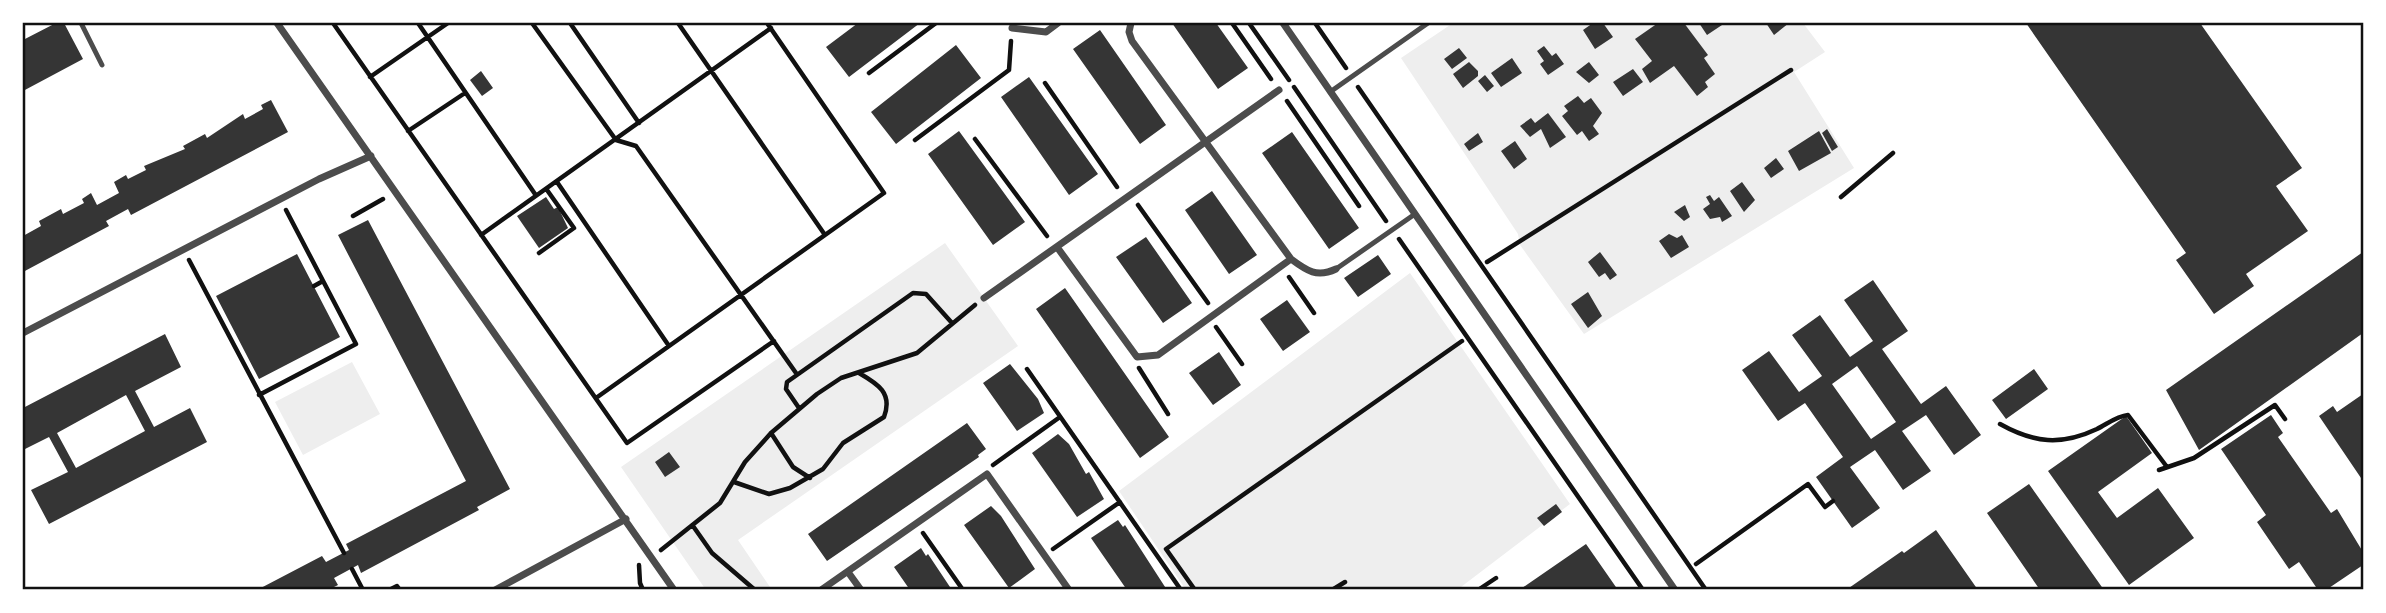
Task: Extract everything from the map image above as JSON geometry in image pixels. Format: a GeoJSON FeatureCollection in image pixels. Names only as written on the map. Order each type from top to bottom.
{"type":"FeatureCollection","features":[{"type":"Feature","properties":{"kind":"street"},"geometry":{"type":"LineString","coordinates":[[277,23],[674,590]]}},
{"type":"Feature","properties":{"kind":"street"},"geometry":{"type":"LineString","coordinates":[[1012,28],[1046,32],[1058,23]]}},
{"type":"Feature","properties":{"kind":"street"},"geometry":{"type":"LineString","coordinates":[[1131,23],[1129,32],[1132,41],[1291,259],[1313,273],[1324,274],[1336,269]]}},
{"type":"Feature","properties":{"kind":"street"},"geometry":{"type":"LineString","coordinates":[[1283,23],[1675,590]]}},
{"type":"Feature","properties":{"kind":"street"},"geometry":{"type":"LineString","coordinates":[[984,298],[1279,90]]}},
{"type":"Feature","properties":{"kind":"street"},"geometry":{"type":"LineString","coordinates":[[23,333],[280,199],[371,156]]}},
{"type":"Feature","properties":{"kind":"street"},"geometry":{"type":"LineString","coordinates":[[1057,247],[1138,357],[1158,355],[1291,259]]}},
{"type":"Feature","properties":{"kind":"street"},"geometry":{"type":"LineString","coordinates":[[821,590],[987,474],[1069,590]]}},
{"type":"Feature","properties":{"kind":"street"},"geometry":{"type":"LineString","coordinates":[[495,590],[626,519]]}},
{"type":"Feature","properties":{"kind":"street"},"geometry":{"type":"LineString","coordinates":[[848,572],[861,590]]}},
{"type":"Feature","properties":{"kind":"lane"},"geometry":{"type":"LineString","coordinates":[[81,23],[102,65]]}},
{"type":"Feature","properties":{"kind":"lane"},"geometry":{"type":"LineString","coordinates":[[1330,92],[1428,23]]}},
{"type":"Feature","properties":{"kind":"lane"},"geometry":{"type":"LineString","coordinates":[[1336,269],[1415,214]]}},
{"type":"Feature","properties":{"kind":"path"},"geometry":{"type":"LineString","coordinates":[[333,23],[627,443],[774,341]]}},
{"type":"Feature","properties":{"kind":"path"},"geometry":{"type":"LineString","coordinates":[[418,23],[535,194]]}},
{"type":"Feature","properties":{"kind":"path"},"geometry":{"type":"LineString","coordinates":[[370,77],[449,23]]}},
{"type":"Feature","properties":{"kind":"path"},"geometry":{"type":"LineString","coordinates":[[532,23],[616,140],[636,146],[796,373]]}},
{"type":"Feature","properties":{"kind":"path"},"geometry":{"type":"LineString","coordinates":[[570,23],[639,123]]}},
{"type":"Feature","properties":{"kind":"path"},"geometry":{"type":"LineString","coordinates":[[678,23],[825,235]]}},
{"type":"Feature","properties":{"kind":"path"},"geometry":{"type":"LineString","coordinates":[[596,398],[884,193],[767,23]]}},
{"type":"Feature","properties":{"kind":"path"},"geometry":{"type":"LineString","coordinates":[[869,73],[936,23]]}},
{"type":"Feature","properties":{"kind":"path"},"geometry":{"type":"LineString","coordinates":[[1232,23],[1359,206]]}},
{"type":"Feature","properties":{"kind":"path"},"geometry":{"type":"LineString","coordinates":[[1249,23],[1643,590]]}},
{"type":"Feature","properties":{"kind":"path"},"geometry":{"type":"LineString","coordinates":[[1315,23],[1706,590]]}},
{"type":"Feature","properties":{"kind":"path"},"geometry":{"type":"LineString","coordinates":[[481,235],[771,28]]}},
{"type":"Feature","properties":{"kind":"path"},"geometry":{"type":"LineString","coordinates":[[915,140],[1009,70],[1012,28]]}},
{"type":"Feature","properties":{"kind":"path"},"geometry":{"type":"LineString","coordinates":[[1487,262],[1791,70]]}},
{"type":"Feature","properties":{"kind":"path"},"geometry":{"type":"LineString","coordinates":[[1045,83],[1129,197],[1242,364]]}},
{"type":"Feature","properties":{"kind":"path"},"geometry":{"type":"LineString","coordinates":[[408,131],[465,93]]}},
{"type":"Feature","properties":{"kind":"path"},"geometry":{"type":"LineString","coordinates":[[975,139],[1041,229]]}},
{"type":"Feature","properties":{"kind":"path"},"geometry":{"type":"LineString","coordinates":[[1840,197],[1893,153]]}},
{"type":"Feature","properties":{"kind":"path"},"geometry":{"type":"LineString","coordinates":[[557,182],[669,346]]}},
{"type":"Feature","properties":{"kind":"path"},"geometry":{"type":"LineString","coordinates":[[539,253],[574,228],[547,190]]}},
{"type":"Feature","properties":{"kind":"path"},"geometry":{"type":"LineString","coordinates":[[354,216],[396,192]]}},
{"type":"Feature","properties":{"kind":"path"},"geometry":{"type":"LineString","coordinates":[[259,395],[356,344],[280,199]]}},
{"type":"Feature","properties":{"kind":"path"},"geometry":{"type":"LineString","coordinates":[[183,250],[344,553]]}},
{"type":"Feature","properties":{"kind":"path"},"geometry":{"type":"LineString","coordinates":[[1281,266],[1314,313]]}},
{"type":"Feature","properties":{"kind":"path"},"geometry":{"type":"LineString","coordinates":[[314,286],[323,281]]}},
{"type":"Feature","properties":{"kind":"path"},"geometry":{"type":"LineString","coordinates":[[799,408],[786,389],[787,382],[796,373],[913,293],[926,294],[952,323]]}},
{"type":"Feature","properties":{"kind":"path"},"geometry":{"type":"LineString","coordinates":[[651,556],[720,503],[745,462],[771,433],[799,408],[841,378],[917,352],[984,298]]}},
{"type":"Feature","properties":{"kind":"path"},"geometry":{"type":"LineString","coordinates":[[1195,590],[1166,549],[1462,341]]}},
{"type":"Feature","properties":{"kind":"path"},"geometry":{"type":"LineString","coordinates":[[1138,357],[1140,372],[1168,414]]}},
{"type":"Feature","properties":{"kind":"path"},"geometry":{"type":"LineString","coordinates":[[1027,369],[1181,590]]}},
{"type":"Feature","properties":{"kind":"path"},"geometry":{"type":"LineString","coordinates":[[734,482],[769,494],[810,478],[823,469],[843,443],[884,417],[888,400],[884,390],[858,373]]}},
{"type":"Feature","properties":{"kind":"path"},"geometry":{"type":"LineString","coordinates":[[2159,470],[2194,458],[2275,405],[2285,419]]}},
{"type":"Feature","properties":{"kind":"path"},"geometry":{"type":"LineString","coordinates":[[2000,424],[2027,438],[2042,441],[2092,431],[2128,415],[2167,467]]}},
{"type":"Feature","properties":{"kind":"path"},"geometry":{"type":"LineString","coordinates":[[987,474],[992,466],[1060,417]]}},
{"type":"Feature","properties":{"kind":"path"},"geometry":{"type":"LineString","coordinates":[[771,433],[793,467],[810,478]]}},
{"type":"Feature","properties":{"kind":"path"},"geometry":{"type":"LineString","coordinates":[[1696,564],[1808,484],[1825,507],[1833,501]]}},
{"type":"Feature","properties":{"kind":"path"},"geometry":{"type":"LineString","coordinates":[[1044,556],[1120,502]]}},
{"type":"Feature","properties":{"kind":"path"},"geometry":{"type":"LineString","coordinates":[[917,523],[963,590]]}},
{"type":"Feature","properties":{"kind":"path"},"geometry":{"type":"LineString","coordinates":[[693,526],[712,554],[755,590]]}},
{"type":"Feature","properties":{"kind":"path"},"geometry":{"type":"LineString","coordinates":[[352,569],[363,590]]}},
{"type":"Feature","properties":{"kind":"path"},"geometry":{"type":"LineString","coordinates":[[1478,590],[1496,578]]}},
{"type":"Feature","properties":{"kind":"path"},"geometry":{"type":"LineString","coordinates":[[1332,590],[1345,582]]}},
{"type":"Feature","properties":{"kind":"path"},"geometry":{"type":"LineString","coordinates":[[389,590],[397,586],[400,590]]}},
{"type":"Feature","properties":{"kind":"shaded area"},"geometry":{"type":"Polygon","coordinates":[[[1453,23],[1803,23],[1825,52],[1794,72],[1854,168],[1584,334],[1520,245],[1518,234],[1401,58],[1453,23]]]}},
{"type":"Feature","properties":{"kind":"shaded area"},"geometry":{"type":"Polygon","coordinates":[[[945,243],[1018,346],[738,540],[772,590],[706,590],[621,467],[945,243]]]}},
{"type":"Feature","properties":{"kind":"shaded area"},"geometry":{"type":"Polygon","coordinates":[[[1410,273],[1570,504],[1457,590],[1186,590],[1119,491],[1410,273]]]}},
{"type":"Feature","properties":{"kind":"shaded area"},"geometry":{"type":"Polygon","coordinates":[[[352,362],[380,414],[303,455],[275,402],[352,362]]]}},
{"type":"Feature","properties":{"kind":"building"},"geometry":{"type":"Polygon","coordinates":[[[56,23],[64,23],[83,59],[23,91],[23,40],[56,23]]]}},
{"type":"Feature","properties":{"kind":"building"},"geometry":{"type":"Polygon","coordinates":[[[858,23],[920,23],[849,77],[826,47],[858,23]]]}},
{"type":"Feature","properties":{"kind":"building"},"geometry":{"type":"Polygon","coordinates":[[[1172,23],[1216,23],[1248,68],[1218,89],[1172,23]]]}},
{"type":"Feature","properties":{"kind":"building"},"geometry":{"type":"Polygon","coordinates":[[[1593,23],[1603,23],[1613,37],[1595,49],[1583,30],[1593,23]]]}},
{"type":"Feature","properties":{"kind":"building"},"geometry":{"type":"Polygon","coordinates":[[[1658,23],[1684,23],[1708,55],[1704,58],[1715,74],[1705,82],[1708,87],[1697,96],[1674,66],[1650,83],[1642,69],[1652,61],[1635,39],[1658,23]]]}},
{"type":"Feature","properties":{"kind":"building"},"geometry":{"type":"Polygon","coordinates":[[[1699,23],[1725,23],[1707,35],[1699,23]]]}},
{"type":"Feature","properties":{"kind":"building"},"geometry":{"type":"Polygon","coordinates":[[[1766,23],[1789,23],[1774,35],[1766,23]]]}},
{"type":"Feature","properties":{"kind":"building"},"geometry":{"type":"Polygon","coordinates":[[[2026,23],[2200,23],[2302,168],[2276,186],[2308,231],[2246,274],[2254,286],[2214,314],[2176,260],[2186,253],[2026,23]]]}},
{"type":"Feature","properties":{"kind":"building"},"geometry":{"type":"Polygon","coordinates":[[[1100,30],[1166,125],[1140,144],[1073,49],[1100,30]]]}},
{"type":"Feature","properties":{"kind":"building"},"geometry":{"type":"Polygon","coordinates":[[[956,45],[981,78],[896,144],[871,112],[956,45]]]}},
{"type":"Feature","properties":{"kind":"building"},"geometry":{"type":"Polygon","coordinates":[[[1544,46],[1552,56],[1556,53],[1564,64],[1548,75],[1540,64],[1544,61],[1537,51],[1544,46]]]}},
{"type":"Feature","properties":{"kind":"building"},"geometry":{"type":"Polygon","coordinates":[[[1459,48],[1467,58],[1452,69],[1444,59],[1459,48]]]}},
{"type":"Feature","properties":{"kind":"building"},"geometry":{"type":"Polygon","coordinates":[[[1512,58],[1522,73],[1501,87],[1491,73],[1512,58]]]}},
{"type":"Feature","properties":{"kind":"building"},"geometry":{"type":"Polygon","coordinates":[[[1469,62],[1478,71],[1478,76],[1463,88],[1453,74],[1469,62]]]}},
{"type":"Feature","properties":{"kind":"building"},"geometry":{"type":"Polygon","coordinates":[[[1589,62],[1599,75],[1589,83],[1576,72],[1589,62]]]}},
{"type":"Feature","properties":{"kind":"building"},"geometry":{"type":"Polygon","coordinates":[[[1633,69],[1643,82],[1623,96],[1613,82],[1633,69]]]}},
{"type":"Feature","properties":{"kind":"building"},"geometry":{"type":"Polygon","coordinates":[[[481,71],[493,88],[482,96],[470,80],[481,71]]]}},
{"type":"Feature","properties":{"kind":"building"},"geometry":{"type":"Polygon","coordinates":[[[1485,75],[1494,86],[1487,92],[1478,81],[1485,75]]]}},
{"type":"Feature","properties":{"kind":"building"},"geometry":{"type":"Polygon","coordinates":[[[1029,77],[1098,174],[1069,195],[1001,97],[1029,77]]]}},
{"type":"Feature","properties":{"kind":"building"},"geometry":{"type":"Polygon","coordinates":[[[1578,96],[1584,103],[1591,98],[1602,113],[1593,126],[1599,134],[1589,141],[1582,131],[1577,135],[1562,116],[1568,111],[1564,106],[1578,96]]]}},
{"type":"Feature","properties":{"kind":"building"},"geometry":{"type":"Polygon","coordinates":[[[271,100],[288,132],[131,215],[128,209],[106,221],[109,226],[23,272],[23,236],[41,226],[39,221],[61,209],[63,214],[84,203],[82,199],[91,193],[97,205],[119,193],[114,182],[126,175],[128,179],[146,170],[144,166],[185,149],[183,146],[205,134],[207,138],[243,114],[245,119],[263,109],[261,105],[271,100]]]}},
{"type":"Feature","properties":{"kind":"building"},"geometry":{"type":"Polygon","coordinates":[[[1548,113],[1566,137],[1550,148],[1541,129],[1530,137],[1520,126],[1531,118],[1535,123],[1548,113]]]}},
{"type":"Feature","properties":{"kind":"building"},"geometry":{"type":"Polygon","coordinates":[[[1827,129],[1838,147],[1832,151],[1822,133],[1827,129]]]}},
{"type":"Feature","properties":{"kind":"building"},"geometry":{"type":"Polygon","coordinates":[[[959,131],[1025,222],[993,245],[928,154],[959,131]]]}},
{"type":"Feature","properties":{"kind":"building"},"geometry":{"type":"Polygon","coordinates":[[[1819,131],[1831,153],[1799,171],[1788,151],[1819,131]]]}},
{"type":"Feature","properties":{"kind":"building"},"geometry":{"type":"Polygon","coordinates":[[[1292,132],[1359,228],[1329,249],[1262,153],[1292,132]]]}},
{"type":"Feature","properties":{"kind":"building"},"geometry":{"type":"Polygon","coordinates":[[[1478,133],[1483,142],[1469,151],[1464,144],[1478,133]]]}},
{"type":"Feature","properties":{"kind":"building"},"geometry":{"type":"Polygon","coordinates":[[[1515,141],[1527,159],[1514,169],[1501,151],[1515,141]]]}},
{"type":"Feature","properties":{"kind":"building"},"geometry":{"type":"Polygon","coordinates":[[[1776,158],[1784,169],[1771,178],[1764,168],[1776,158]]]}},
{"type":"Feature","properties":{"kind":"building"},"geometry":{"type":"Polygon","coordinates":[[[1742,182],[1755,200],[1744,212],[1730,191],[1742,182]]]}},
{"type":"Feature","properties":{"kind":"building"},"geometry":{"type":"Polygon","coordinates":[[[1212,191],[1257,255],[1229,274],[1185,210],[1212,191]]]}},
{"type":"Feature","properties":{"kind":"building"},"geometry":{"type":"Polygon","coordinates":[[[1710,195],[1714,201],[1719,197],[1732,216],[1722,222],[1720,217],[1710,219],[1703,209],[1710,204],[1706,197],[1710,195]]]}},
{"type":"Feature","properties":{"kind":"building"},"geometry":{"type":"Polygon","coordinates":[[[546,197],[554,209],[558,207],[568,228],[539,248],[517,216],[546,197]]]}},
{"type":"Feature","properties":{"kind":"building"},"geometry":{"type":"Polygon","coordinates":[[[1685,205],[1690,217],[1684,221],[1674,212],[1685,205]]]}},
{"type":"Feature","properties":{"kind":"building"},"geometry":{"type":"Polygon","coordinates":[[[368,220],[510,489],[477,507],[479,510],[361,573],[358,565],[334,578],[338,585],[328,590],[257,590],[322,556],[326,562],[349,550],[346,544],[466,481],[338,235],[368,220]]]}},
{"type":"Feature","properties":{"kind":"building"},"geometry":{"type":"Polygon","coordinates":[[[1669,234],[1677,238],[1682,235],[1689,247],[1671,258],[1659,241],[1669,234]]]}},
{"type":"Feature","properties":{"kind":"building"},"geometry":{"type":"Polygon","coordinates":[[[1146,237],[1192,303],[1163,323],[1116,257],[1146,237]]]}},
{"type":"Feature","properties":{"kind":"building"},"geometry":{"type":"Polygon","coordinates":[[[1600,252],[1617,275],[1610,280],[1605,273],[1599,277],[1588,262],[1600,252]]]}},
{"type":"Feature","properties":{"kind":"building"},"geometry":{"type":"Polygon","coordinates":[[[2363,252],[2363,333],[2199,450],[2166,390],[2363,252]]]}},
{"type":"Feature","properties":{"kind":"building"},"geometry":{"type":"Polygon","coordinates":[[[297,254],[340,337],[259,379],[216,296],[297,254]]]}},
{"type":"Feature","properties":{"kind":"building"},"geometry":{"type":"Polygon","coordinates":[[[1378,255],[1391,274],[1358,297],[1344,278],[1378,255]]]}},
{"type":"Feature","properties":{"kind":"building"},"geometry":{"type":"Polygon","coordinates":[[[1873,280],[1908,331],[1882,349],[1921,404],[1946,386],[1981,435],[1954,455],[1926,415],[1902,431],[1931,471],[1903,490],[1875,450],[1850,467],[1880,508],[1852,528],[1816,477],[1843,457],[1805,403],[1778,421],[1742,370],[1769,351],[1799,392],[1822,376],[1792,335],[1820,315],[1850,357],[1873,341],[1844,300],[1873,280]],[[1857,366],[1832,384],[1871,439],[1896,422],[1857,366]]]}},
{"type":"Feature","properties":{"kind":"building"},"geometry":{"type":"Polygon","coordinates":[[[1065,288],[1169,437],[1140,458],[1036,309],[1065,288]]]}},
{"type":"Feature","properties":{"kind":"building"},"geometry":{"type":"Polygon","coordinates":[[[1588,292],[1602,316],[1588,328],[1571,304],[1588,292]]]}},
{"type":"Feature","properties":{"kind":"building"},"geometry":{"type":"Polygon","coordinates":[[[1287,300],[1310,332],[1283,351],[1260,319],[1287,300]]]}},
{"type":"Feature","properties":{"kind":"building"},"geometry":{"type":"Polygon","coordinates":[[[165,334],[181,367],[135,391],[154,427],[190,408],[207,442],[49,524],[31,490],[68,472],[49,437],[23,450],[23,408],[165,334]],[[126,395],[57,433],[76,468],[145,431],[126,395]]]}},
{"type":"Feature","properties":{"kind":"building"},"geometry":{"type":"Polygon","coordinates":[[[1219,352],[1241,385],[1213,405],[1189,373],[1219,352]]]}},
{"type":"Feature","properties":{"kind":"building"},"geometry":{"type":"Polygon","coordinates":[[[1010,364],[1038,399],[1044,413],[1017,431],[983,383],[1010,364]]]}},
{"type":"Feature","properties":{"kind":"building"},"geometry":{"type":"Polygon","coordinates":[[[2034,369],[2048,389],[2006,419],[1992,400],[2034,369]]]}},
{"type":"Feature","properties":{"kind":"building"},"geometry":{"type":"Polygon","coordinates":[[[2363,394],[2361,478],[2319,416],[2333,406],[2337,412],[2363,394]]]}},
{"type":"Feature","properties":{"kind":"building"},"geometry":{"type":"Polygon","coordinates":[[[2271,415],[2283,433],[2278,437],[2331,513],[2337,509],[2363,552],[2363,565],[2326,590],[2318,590],[2299,562],[2289,569],[2257,522],[2266,515],[2221,449],[2271,415]]]}},
{"type":"Feature","properties":{"kind":"building"},"geometry":{"type":"Polygon","coordinates":[[[2126,416],[2152,453],[2098,492],[2117,518],[2158,488],[2194,538],[2129,585],[2048,471],[2126,416]]]}},
{"type":"Feature","properties":{"kind":"building"},"geometry":{"type":"Polygon","coordinates":[[[967,423],[986,449],[979,457],[827,561],[808,534],[967,423]]]}},
{"type":"Feature","properties":{"kind":"building"},"geometry":{"type":"Polygon","coordinates":[[[1058,434],[1069,444],[1086,474],[1089,472],[1104,499],[1077,517],[1032,453],[1058,434]]]}},
{"type":"Feature","properties":{"kind":"building"},"geometry":{"type":"Polygon","coordinates":[[[669,452],[680,467],[665,477],[655,462],[669,452]]]}},
{"type":"Feature","properties":{"kind":"building"},"geometry":{"type":"Polygon","coordinates":[[[2029,484],[2104,590],[2040,590],[1987,513],[2029,484]]]}},
{"type":"Feature","properties":{"kind":"building"},"geometry":{"type":"Polygon","coordinates":[[[1556,504],[1562,512],[1544,526],[1537,518],[1556,504]]]}},
{"type":"Feature","properties":{"kind":"building"},"geometry":{"type":"Polygon","coordinates":[[[991,506],[1001,516],[1035,569],[1009,588],[964,525],[991,506]]]}},
{"type":"Feature","properties":{"kind":"building"},"geometry":{"type":"Polygon","coordinates":[[[1118,520],[1123,527],[1125,525],[1167,590],[1127,590],[1091,538],[1118,520]]]}},
{"type":"Feature","properties":{"kind":"building"},"geometry":{"type":"Polygon","coordinates":[[[1936,530],[1978,590],[1846,590],[1902,551],[1904,553],[1936,530]]]}},
{"type":"Feature","properties":{"kind":"building"},"geometry":{"type":"Polygon","coordinates":[[[1586,544],[1618,590],[1522,588],[1586,544]]]}},
{"type":"Feature","properties":{"kind":"building"},"geometry":{"type":"Polygon","coordinates":[[[921,548],[952,590],[910,590],[894,567],[921,548]]]}}]}
